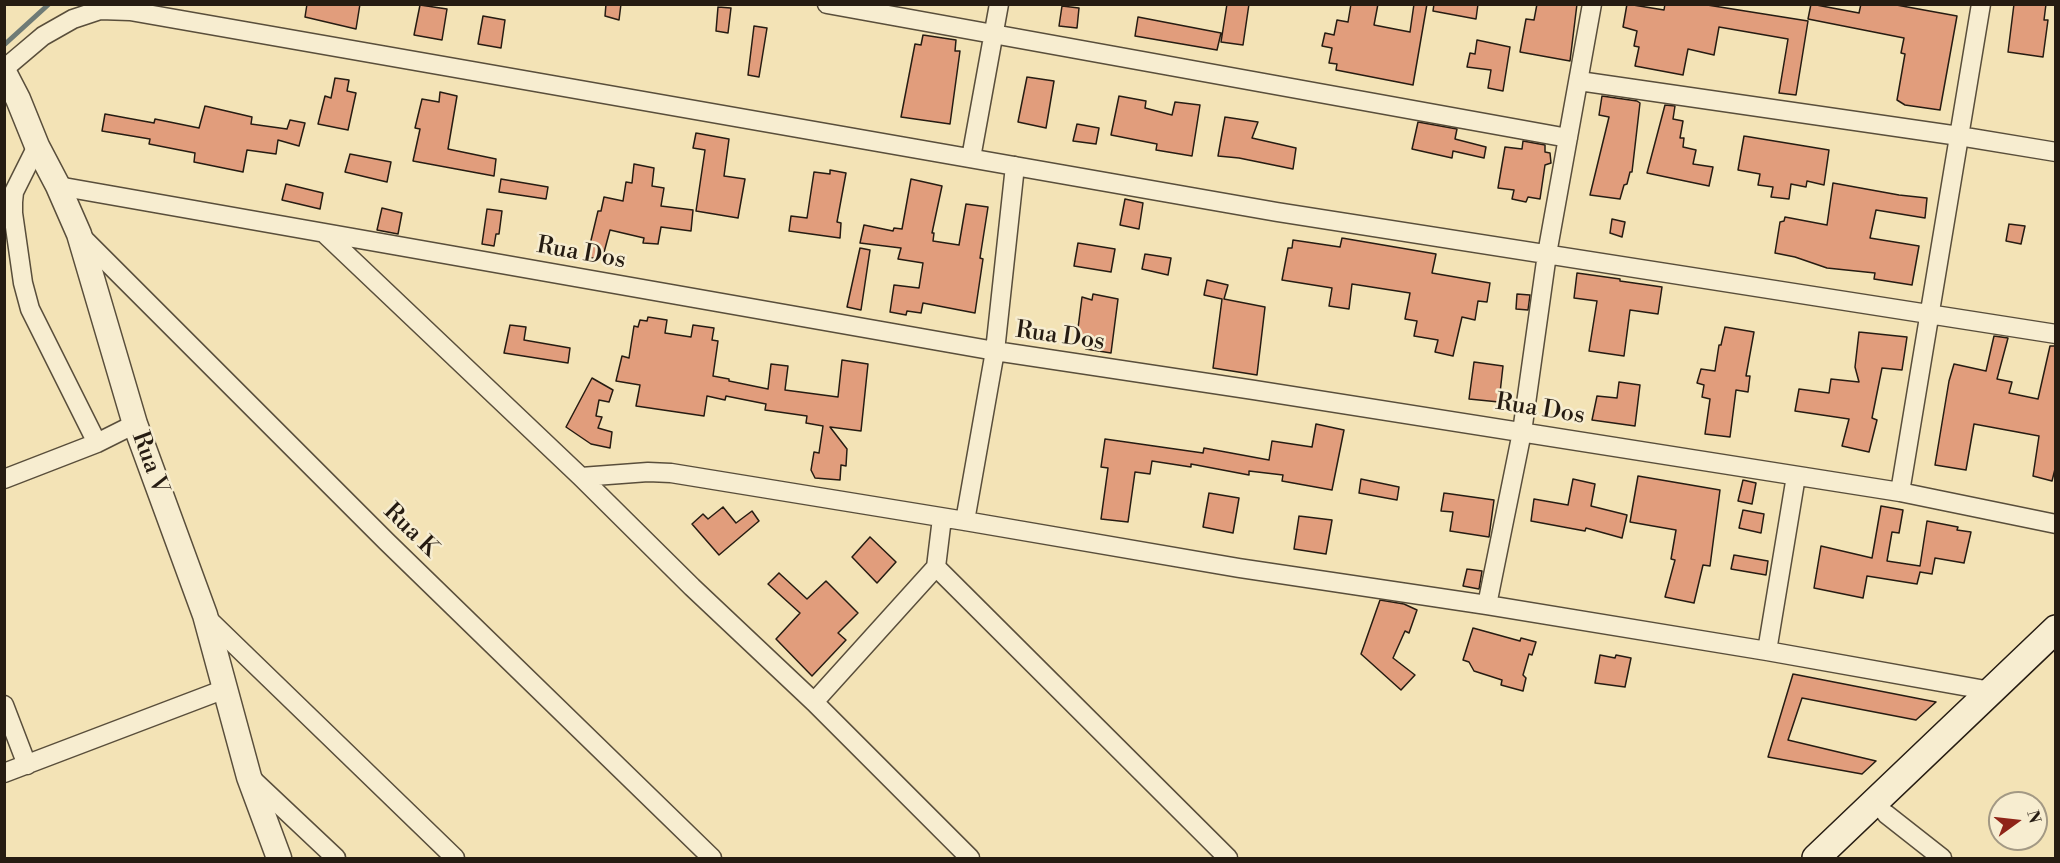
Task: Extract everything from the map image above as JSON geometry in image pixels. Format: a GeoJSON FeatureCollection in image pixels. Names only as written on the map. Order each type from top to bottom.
{"type":"FeatureCollection","features":[{"type":"Feature","properties":{"kind":"main road"},"geometry":{"type":"LineString","coordinates":[[1816,858],[2055,629]]}},
{"type":"Feature","properties":{"kind":"main road"},"geometry":{"type":"LineString","coordinates":[[1840,858],[2055,653]]}},
{"type":"Feature","properties":{"kind":"street"},"geometry":{"type":"LineString","coordinates":[[827,4],[1568,138]]}},
{"type":"Feature","properties":{"kind":"street"},"geometry":{"type":"LineString","coordinates":[[971,158],[999,4]]}},
{"type":"Feature","properties":{"kind":"street"},"geometry":{"type":"LineString","coordinates":[[1487,605],[1522,432],[1547,254],[1592,4]]}},
{"type":"Feature","properties":{"kind":"street"},"geometry":{"type":"LineString","coordinates":[[1900,492],[1981,4]]}},
{"type":"Feature","properties":{"kind":"street"},"geometry":{"type":"LineString","coordinates":[[4,71],[43,36],[73,19],[100,10],[130,11],[1277,212],[2055,334]]}},
{"type":"Feature","properties":{"kind":"street","name":"Rua V"},"geometry":{"type":"LineString","coordinates":[[4,71],[79,234],[135,424],[205,615],[249,777],[279,858]]}},
{"type":"Feature","properties":{"kind":"street"},"geometry":{"type":"LineString","coordinates":[[1579,81],[2055,152]]}},
{"type":"Feature","properties":{"kind":"street"},"geometry":{"type":"LineString","coordinates":[[37,146],[14,192],[13,213],[23,283],[30,309],[97,443]]}},
{"type":"Feature","properties":{"kind":"street"},"geometry":{"type":"LineString","coordinates":[[965,520],[995,351],[1015,166]]}},
{"type":"Feature","properties":{"kind":"street","name":"Rua Dos"},"geometry":{"type":"LineString","coordinates":[[58,186],[995,351],[1900,492],[2055,524]]}},
{"type":"Feature","properties":{"kind":"street","name":"Rua K"},"geometry":{"type":"LineString","coordinates":[[79,234],[386,541],[712,858]]}},
{"type":"Feature","properties":{"kind":"street"},"geometry":{"type":"LineString","coordinates":[[326,234],[814,702],[970,858]]}},
{"type":"Feature","properties":{"kind":"street"},"geometry":{"type":"LineString","coordinates":[[4,479],[97,443],[135,424]]}},
{"type":"Feature","properties":{"kind":"street"},"geometry":{"type":"LineString","coordinates":[[581,477],[648,472],[671,473],[965,520],[1239,568],[1487,605],[1767,651],[1991,691]]}},
{"type":"Feature","properties":{"kind":"street"},"geometry":{"type":"LineString","coordinates":[[1767,651],[1796,476]]}},
{"type":"Feature","properties":{"kind":"street"},"geometry":{"type":"LineString","coordinates":[[814,702],[936,567],[942,518]]}},
{"type":"Feature","properties":{"kind":"street"},"geometry":{"type":"LineString","coordinates":[[936,567],[1228,858]]}},
{"type":"Feature","properties":{"kind":"street"},"geometry":{"type":"LineString","coordinates":[[205,615],[455,858]]}},
{"type":"Feature","properties":{"kind":"street"},"geometry":{"type":"LineString","coordinates":[[4,773],[225,689]]}},
{"type":"Feature","properties":{"kind":"street"},"geometry":{"type":"LineString","coordinates":[[4,705],[27,765]]}},
{"type":"Feature","properties":{"kind":"street"},"geometry":{"type":"LineString","coordinates":[[249,777],[336,858]]}},
{"type":"Feature","properties":{"kind":"street"},"geometry":{"type":"LineString","coordinates":[[1886,814],[1942,858]]}},
{"type":"Feature","properties":{"kind":"building"},"geometry":{"type":"Polygon","coordinates":[[[307,4],[360,4],[356,29],[305,17],[307,4]]]}},
{"type":"Feature","properties":{"kind":"building"},"geometry":{"type":"Polygon","coordinates":[[[606,4],[621,4],[619,20],[605,16],[606,4]]]}},
{"type":"Feature","properties":{"kind":"building"},"geometry":{"type":"Polygon","coordinates":[[[1227,4],[1249,4],[1243,45],[1221,42],[1227,4]]]}},
{"type":"Feature","properties":{"kind":"building"},"geometry":{"type":"Polygon","coordinates":[[[1351,4],[1378,4],[1374,25],[1410,32],[1414,4],[1427,4],[1413,85],[1336,70],[1337,64],[1329,63],[1332,48],[1322,46],[1325,33],[1334,35],[1337,20],[1348,22],[1351,4]]]}},
{"type":"Feature","properties":{"kind":"building"},"geometry":{"type":"Polygon","coordinates":[[[1434,4],[1478,4],[1476,19],[1433,11],[1434,4]]]}},
{"type":"Feature","properties":{"kind":"building"},"geometry":{"type":"Polygon","coordinates":[[[1537,4],[1577,4],[1570,61],[1520,52],[1526,19],[1534,20],[1537,4]]]}},
{"type":"Feature","properties":{"kind":"building"},"geometry":{"type":"Polygon","coordinates":[[[1627,4],[1664,10],[1665,4],[1701,4],[1808,21],[1796,95],[1779,93],[1788,39],[1719,27],[1714,55],[1688,49],[1683,75],[1635,66],[1639,47],[1634,46],[1637,31],[1623,27],[1627,4]]]}},
{"type":"Feature","properties":{"kind":"building"},"geometry":{"type":"Polygon","coordinates":[[[1811,4],[1859,13],[1861,4],[1891,4],[1957,16],[1940,110],[1905,105],[1897,100],[1905,54],[1901,53],[1904,38],[1808,19],[1811,4]]]}},
{"type":"Feature","properties":{"kind":"building"},"geometry":{"type":"Polygon","coordinates":[[[2014,4],[2046,4],[2044,20],[2048,20],[2043,57],[2008,52],[2014,4]]]}},
{"type":"Feature","properties":{"kind":"building"},"geometry":{"type":"Polygon","coordinates":[[[420,5],[447,9],[442,40],[414,35],[420,5]]]}},
{"type":"Feature","properties":{"kind":"building"},"geometry":{"type":"Polygon","coordinates":[[[1062,6],[1079,8],[1077,28],[1059,26],[1062,6]]]}},
{"type":"Feature","properties":{"kind":"building"},"geometry":{"type":"Polygon","coordinates":[[[718,7],[731,8],[728,33],[716,31],[718,7]]]}},
{"type":"Feature","properties":{"kind":"building"},"geometry":{"type":"Polygon","coordinates":[[[483,16],[505,20],[501,48],[478,44],[483,16]]]}},
{"type":"Feature","properties":{"kind":"building"},"geometry":{"type":"Polygon","coordinates":[[[1138,17],[1221,33],[1217,50],[1135,36],[1138,17]]]}},
{"type":"Feature","properties":{"kind":"building"},"geometry":{"type":"Polygon","coordinates":[[[754,26],[767,28],[759,77],[748,75],[754,26]]]}},
{"type":"Feature","properties":{"kind":"building"},"geometry":{"type":"Polygon","coordinates":[[[923,35],[956,40],[955,51],[960,51],[950,124],[901,117],[915,44],[921,45],[923,35]]]}},
{"type":"Feature","properties":{"kind":"building"},"geometry":{"type":"Polygon","coordinates":[[[1477,40],[1510,47],[1503,91],[1488,88],[1491,70],[1467,67],[1470,53],[1475,54],[1477,40]]]}},
{"type":"Feature","properties":{"kind":"building"},"geometry":{"type":"Polygon","coordinates":[[[1027,77],[1054,81],[1046,128],[1018,122],[1027,77]]]}},
{"type":"Feature","properties":{"kind":"building"},"geometry":{"type":"Polygon","coordinates":[[[335,78],[349,80],[347,91],[356,93],[348,130],[318,124],[325,96],[331,98],[335,78]]]}},
{"type":"Feature","properties":{"kind":"building"},"geometry":{"type":"Polygon","coordinates":[[[440,92],[457,96],[448,149],[496,159],[494,176],[413,161],[420,129],[415,128],[422,99],[439,102],[440,92]]]}},
{"type":"Feature","properties":{"kind":"building"},"geometry":{"type":"Polygon","coordinates":[[[1119,96],[1146,101],[1145,108],[1172,115],[1175,102],[1200,105],[1192,156],[1156,150],[1157,144],[1111,135],[1119,96]]]}},
{"type":"Feature","properties":{"kind":"building"},"geometry":{"type":"Polygon","coordinates":[[[1602,96],[1640,103],[1632,172],[1630,172],[1627,184],[1624,185],[1620,199],[1590,195],[1609,117],[1599,115],[1602,96]]]}},
{"type":"Feature","properties":{"kind":"building"},"geometry":{"type":"Polygon","coordinates":[[[1665,105],[1675,106],[1673,119],[1683,121],[1680,138],[1684,138],[1683,147],[1696,150],[1693,164],[1713,167],[1709,186],[1647,173],[1665,105]]]}},
{"type":"Feature","properties":{"kind":"building"},"geometry":{"type":"Polygon","coordinates":[[[205,106],[252,117],[251,124],[287,129],[290,120],[305,123],[299,146],[278,140],[276,154],[247,150],[243,172],[194,162],[195,153],[149,144],[150,139],[102,131],[105,114],[154,123],[155,119],[199,128],[205,106]]]}},
{"type":"Feature","properties":{"kind":"building"},"geometry":{"type":"Polygon","coordinates":[[[1225,117],[1258,122],[1252,138],[1296,148],[1293,169],[1218,156],[1225,117]]]}},
{"type":"Feature","properties":{"kind":"building"},"geometry":{"type":"Polygon","coordinates":[[[1418,122],[1457,129],[1455,139],[1486,147],[1484,158],[1453,151],[1452,158],[1412,149],[1418,122]]]}},
{"type":"Feature","properties":{"kind":"building"},"geometry":{"type":"Polygon","coordinates":[[[1077,124],[1099,128],[1096,144],[1073,141],[1077,124]]]}},
{"type":"Feature","properties":{"kind":"building"},"geometry":{"type":"Polygon","coordinates":[[[696,133],[729,139],[724,176],[745,179],[738,218],[696,211],[705,150],[693,148],[696,133]]]}},
{"type":"Feature","properties":{"kind":"building"},"geometry":{"type":"Polygon","coordinates":[[[1744,136],[1829,150],[1824,185],[1807,181],[1806,187],[1791,184],[1789,199],[1771,197],[1773,187],[1758,185],[1760,174],[1738,170],[1744,136]]]}},
{"type":"Feature","properties":{"kind":"building"},"geometry":{"type":"Polygon","coordinates":[[[1523,141],[1545,145],[1545,152],[1550,153],[1551,163],[1545,165],[1540,199],[1528,197],[1526,202],[1512,199],[1514,190],[1498,188],[1505,147],[1522,149],[1523,141]]]}},
{"type":"Feature","properties":{"kind":"building"},"geometry":{"type":"Polygon","coordinates":[[[350,154],[391,162],[387,182],[345,172],[350,154]]]}},
{"type":"Feature","properties":{"kind":"building"},"geometry":{"type":"Polygon","coordinates":[[[634,164],[654,168],[652,186],[664,188],[661,206],[693,210],[691,231],[661,227],[658,244],[643,243],[644,238],[610,230],[602,260],[587,257],[598,211],[601,211],[604,197],[623,201],[626,182],[632,183],[634,164]]]}},
{"type":"Feature","properties":{"kind":"building"},"geometry":{"type":"Polygon","coordinates":[[[830,170],[846,173],[837,222],[841,223],[840,238],[789,231],[791,216],[807,218],[814,172],[830,174],[830,170]]]}},
{"type":"Feature","properties":{"kind":"building"},"geometry":{"type":"Polygon","coordinates":[[[501,179],[548,187],[546,199],[499,192],[501,179]]]}},
{"type":"Feature","properties":{"kind":"building"},"geometry":{"type":"Polygon","coordinates":[[[911,179],[942,186],[932,233],[934,233],[933,241],[959,245],[966,204],[988,207],[975,313],[923,303],[921,313],[907,311],[906,315],[890,312],[894,285],[919,288],[923,263],[898,259],[901,248],[860,243],[864,225],[893,231],[894,228],[902,229],[911,179]]]}},
{"type":"Feature","properties":{"kind":"building"},"geometry":{"type":"Polygon","coordinates":[[[1833,183],[1927,198],[1925,218],[1876,210],[1870,238],[1919,246],[1912,285],[1874,279],[1875,273],[1827,268],[1775,253],[1780,222],[1784,221],[1785,217],[1827,225],[1833,183]]]}},
{"type":"Feature","properties":{"kind":"building"},"geometry":{"type":"Polygon","coordinates":[[[286,184],[323,193],[320,209],[282,200],[286,184]]]}},
{"type":"Feature","properties":{"kind":"building"},"geometry":{"type":"Polygon","coordinates":[[[1125,199],[1143,203],[1139,229],[1120,225],[1125,199]]]}},
{"type":"Feature","properties":{"kind":"building"},"geometry":{"type":"Polygon","coordinates":[[[382,208],[402,213],[398,234],[377,230],[382,208]]]}},
{"type":"Feature","properties":{"kind":"building"},"geometry":{"type":"Polygon","coordinates":[[[487,209],[502,211],[499,234],[496,234],[494,246],[482,244],[487,209]]]}},
{"type":"Feature","properties":{"kind":"building"},"geometry":{"type":"Polygon","coordinates":[[[1612,219],[1625,222],[1622,237],[1610,233],[1612,219]]]}},
{"type":"Feature","properties":{"kind":"building"},"geometry":{"type":"Polygon","coordinates":[[[2009,224],[2025,226],[2021,244],[2006,241],[2009,224]]]}},
{"type":"Feature","properties":{"kind":"building"},"geometry":{"type":"Polygon","coordinates":[[[1342,238],[1436,254],[1432,273],[1490,283],[1487,302],[1478,301],[1475,320],[1462,317],[1453,356],[1435,352],[1438,340],[1414,336],[1417,321],[1405,319],[1410,293],[1352,284],[1349,309],[1329,306],[1332,288],[1282,280],[1288,248],[1292,248],[1293,240],[1340,247],[1342,238]]]}},
{"type":"Feature","properties":{"kind":"building"},"geometry":{"type":"Polygon","coordinates":[[[1078,243],[1115,249],[1111,272],[1074,266],[1078,243]]]}},
{"type":"Feature","properties":{"kind":"building"},"geometry":{"type":"Polygon","coordinates":[[[860,248],[870,250],[861,310],[847,307],[860,248]]]}},
{"type":"Feature","properties":{"kind":"building"},"geometry":{"type":"Polygon","coordinates":[[[1145,254],[1171,258],[1168,275],[1142,269],[1145,254]]]}},
{"type":"Feature","properties":{"kind":"building"},"geometry":{"type":"Polygon","coordinates":[[[1577,273],[1662,287],[1658,314],[1630,310],[1624,356],[1589,351],[1597,301],[1574,298],[1577,273]]]}},
{"type":"Feature","properties":{"kind":"building"},"geometry":{"type":"Polygon","coordinates":[[[1207,280],[1228,285],[1224,299],[1265,307],[1257,375],[1213,368],[1222,299],[1204,295],[1207,280]]]}},
{"type":"Feature","properties":{"kind":"building"},"geometry":{"type":"Polygon","coordinates":[[[1093,294],[1118,299],[1111,353],[1086,349],[1087,338],[1077,336],[1082,297],[1092,300],[1093,294]]]}},
{"type":"Feature","properties":{"kind":"building"},"geometry":{"type":"Polygon","coordinates":[[[1517,294],[1530,295],[1528,310],[1516,309],[1517,294]]]}},
{"type":"Feature","properties":{"kind":"building"},"geometry":{"type":"Polygon","coordinates":[[[648,317],[667,320],[665,333],[691,337],[693,325],[714,328],[712,340],[718,341],[713,376],[729,379],[729,381],[768,389],[771,364],[788,366],[785,390],[838,397],[842,360],[868,364],[861,431],[830,427],[847,449],[846,466],[841,465],[840,480],[815,478],[811,470],[814,452],[819,453],[823,426],[806,423],[807,416],[765,410],[766,404],[726,396],[725,400],[707,396],[704,416],[636,406],[640,385],[616,381],[622,356],[629,358],[634,326],[638,327],[640,320],[647,321],[648,317]]]}},
{"type":"Feature","properties":{"kind":"building"},"geometry":{"type":"Polygon","coordinates":[[[510,325],[526,327],[524,340],[570,348],[568,363],[504,353],[510,325]]]}},
{"type":"Feature","properties":{"kind":"building"},"geometry":{"type":"Polygon","coordinates":[[[1725,327],[1754,332],[1746,376],[1750,376],[1748,392],[1736,390],[1730,437],[1705,434],[1710,399],[1702,397],[1704,385],[1697,383],[1701,369],[1715,371],[1719,345],[1721,345],[1725,327]]]}},
{"type":"Feature","properties":{"kind":"building"},"geometry":{"type":"Polygon","coordinates":[[[1859,332],[1907,337],[1902,370],[1882,368],[1872,418],[1877,420],[1869,452],[1842,446],[1849,419],[1795,411],[1799,389],[1829,393],[1831,379],[1859,382],[1855,367],[1859,332]]]}},
{"type":"Feature","properties":{"kind":"building"},"geometry":{"type":"Polygon","coordinates":[[[1994,336],[2008,338],[1997,379],[2012,382],[2009,393],[2038,399],[2050,346],[2055,346],[2055,469],[2052,481],[2033,476],[2039,436],[1974,424],[1966,470],[1935,465],[1954,364],[1986,371],[1994,336]]]}},
{"type":"Feature","properties":{"kind":"building"},"geometry":{"type":"Polygon","coordinates":[[[1474,362],[1503,366],[1499,402],[1469,399],[1474,362]]]}},
{"type":"Feature","properties":{"kind":"building"},"geometry":{"type":"Polygon","coordinates":[[[592,378],[613,390],[609,402],[599,400],[596,416],[602,417],[598,428],[612,432],[610,448],[591,444],[566,427],[592,378]]]}},
{"type":"Feature","properties":{"kind":"building"},"geometry":{"type":"Polygon","coordinates":[[[1619,382],[1640,385],[1635,426],[1592,420],[1597,396],[1617,398],[1619,382]]]}},
{"type":"Feature","properties":{"kind":"building"},"geometry":{"type":"Polygon","coordinates":[[[1316,424],[1344,430],[1332,490],[1282,481],[1283,475],[1249,471],[1249,475],[1191,464],[1191,467],[1152,461],[1150,474],[1135,472],[1128,522],[1101,519],[1108,468],[1101,467],[1105,439],[1203,453],[1204,448],[1269,460],[1272,441],[1312,447],[1316,424]]]}},
{"type":"Feature","properties":{"kind":"building"},"geometry":{"type":"Polygon","coordinates":[[[1638,476],[1720,490],[1710,566],[1703,565],[1694,603],[1665,597],[1675,560],[1671,559],[1676,530],[1630,522],[1638,476]]]}},
{"type":"Feature","properties":{"kind":"building"},"geometry":{"type":"Polygon","coordinates":[[[1361,479],[1399,487],[1397,500],[1359,493],[1361,479]]]}},
{"type":"Feature","properties":{"kind":"building"},"geometry":{"type":"Polygon","coordinates":[[[1573,479],[1595,484],[1591,506],[1627,515],[1622,538],[1586,528],[1585,531],[1531,521],[1534,499],[1568,505],[1573,479]]]}},
{"type":"Feature","properties":{"kind":"building"},"geometry":{"type":"Polygon","coordinates":[[[1743,480],[1756,483],[1752,504],[1738,501],[1743,480]]]}},
{"type":"Feature","properties":{"kind":"building"},"geometry":{"type":"Polygon","coordinates":[[[1209,493],[1239,498],[1233,533],[1203,527],[1209,493]]]}},
{"type":"Feature","properties":{"kind":"building"},"geometry":{"type":"Polygon","coordinates":[[[1444,493],[1494,500],[1489,537],[1450,531],[1453,512],[1441,511],[1444,493]]]}},
{"type":"Feature","properties":{"kind":"building"},"geometry":{"type":"Polygon","coordinates":[[[1881,506],[1903,510],[1899,533],[1892,532],[1887,561],[1920,566],[1927,521],[1971,532],[1964,563],[1935,558],[1932,574],[1920,572],[1917,584],[1867,576],[1863,598],[1814,588],[1821,546],[1872,558],[1881,506]]]}},
{"type":"Feature","properties":{"kind":"building"},"geometry":{"type":"Polygon","coordinates":[[[723,507],[736,523],[752,511],[759,521],[719,555],[692,524],[703,514],[708,519],[723,507]]]}},
{"type":"Feature","properties":{"kind":"building"},"geometry":{"type":"Polygon","coordinates":[[[1743,510],[1764,514],[1761,533],[1739,528],[1743,510]]]}},
{"type":"Feature","properties":{"kind":"building"},"geometry":{"type":"Polygon","coordinates":[[[1299,516],[1332,520],[1326,554],[1294,549],[1299,516]]]}},
{"type":"Feature","properties":{"kind":"building"},"geometry":{"type":"Polygon","coordinates":[[[870,537],[896,562],[877,583],[852,557],[870,537]]]}},
{"type":"Feature","properties":{"kind":"building"},"geometry":{"type":"Polygon","coordinates":[[[1734,555],[1768,561],[1766,575],[1731,569],[1734,555]]]}},
{"type":"Feature","properties":{"kind":"building"},"geometry":{"type":"Polygon","coordinates":[[[1467,569],[1482,571],[1479,589],[1463,586],[1467,569]]]}},
{"type":"Feature","properties":{"kind":"building"},"geometry":{"type":"Polygon","coordinates":[[[779,573],[807,599],[826,581],[858,613],[838,633],[846,640],[812,676],[776,639],[800,613],[768,584],[779,573]]]}},
{"type":"Feature","properties":{"kind":"building"},"geometry":{"type":"Polygon","coordinates":[[[1380,600],[1404,604],[1417,610],[1409,633],[1405,631],[1393,658],[1415,675],[1401,690],[1361,654],[1380,600]]]}},
{"type":"Feature","properties":{"kind":"building"},"geometry":{"type":"Polygon","coordinates":[[[1473,628],[1520,641],[1521,638],[1536,642],[1532,655],[1529,654],[1523,675],[1526,678],[1523,691],[1501,685],[1502,680],[1474,671],[1469,662],[1463,660],[1473,628]]]}},
{"type":"Feature","properties":{"kind":"building"},"geometry":{"type":"Polygon","coordinates":[[[1600,655],[1631,658],[1625,687],[1595,683],[1600,655]]]}},
{"type":"Feature","properties":{"kind":"building"},"geometry":{"type":"Polygon","coordinates":[[[1793,674],[1936,702],[1916,720],[1802,698],[1788,740],[1876,761],[1862,774],[1768,757],[1793,674]]]}},
{"type":"Feature","properties":{"kind":"waterway"},"geometry":{"type":"LineString","coordinates":[[4,45],[49,4]]}}]}
